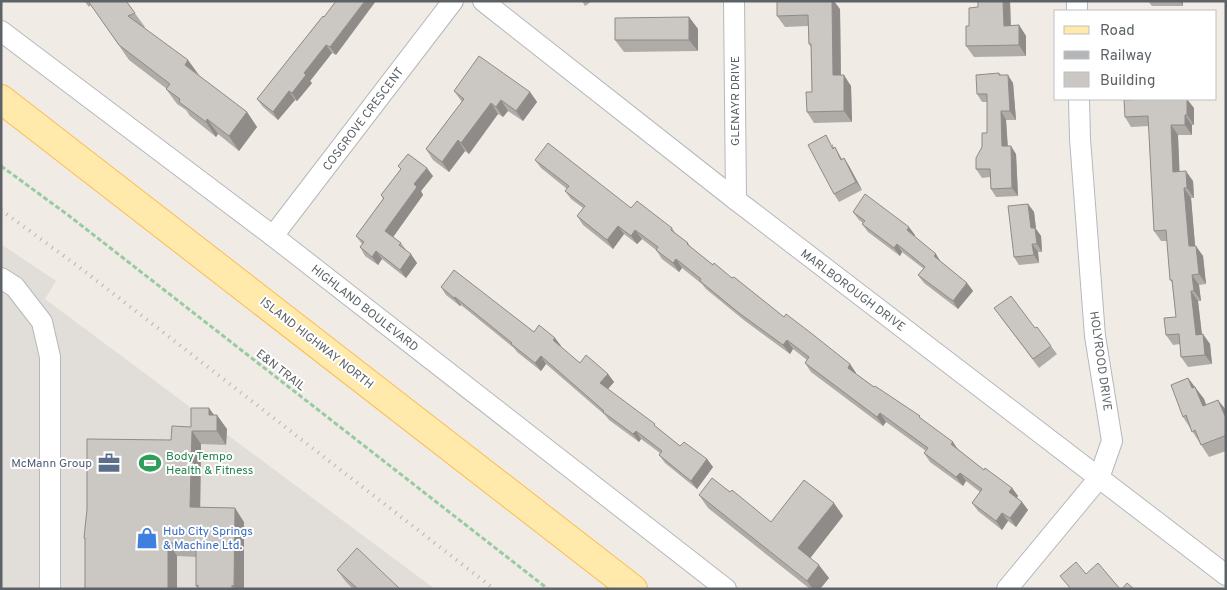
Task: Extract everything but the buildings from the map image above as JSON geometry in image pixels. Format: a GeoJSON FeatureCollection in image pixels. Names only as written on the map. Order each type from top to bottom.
{"type":"FeatureCollection","features":[{"type":"Feature","properties":{"kind":"main road","name":"ISLAND HIGHWAY NORTH"},"geometry":{"type":"LineString","coordinates":[[1,99],[633,589]]}},
{"type":"Feature","properties":{"kind":"street","name":"COSGROVE CRESCENT"},"geometry":{"type":"LineString","coordinates":[[273,236],[453,1]]}},
{"type":"Feature","properties":{"kind":"street","name":"MARLBOROUGH DRIVE"},"geometry":{"type":"LineString","coordinates":[[483,1],[736,200],[1226,574]]}},
{"type":"Feature","properties":{"kind":"street","name":"GLENAYR DRIVE"},"geometry":{"type":"LineString","coordinates":[[734,1],[736,200]]}},
{"type":"Feature","properties":{"kind":"street","name":"HIGHLAND BOULEVARD"},"geometry":{"type":"LineString","coordinates":[[1,31],[273,236],[726,589]]}},
{"type":"Feature","properties":{"kind":"street","name":"HOLYROOD DRIVE"},"geometry":{"type":"LineString","coordinates":[[1007,589],[1099,478],[1112,441],[1096,336],[1080,139],[1079,100]]}},
{"type":"Feature","properties":{"kind":"street"},"geometry":{"type":"LineString","coordinates":[[1,278],[15,287],[42,322],[50,357],[50,589]]}},
{"type":"Feature","properties":{"kind":"path","name":"E&N TRAIL"},"geometry":{"type":"LineString","coordinates":[[1,166],[68,215],[548,589]]}},
{"type":"Feature","properties":{"kind":"shaded area"},"geometry":{"type":"Polygon","coordinates":[[[1,244],[56,281],[45,299],[435,589],[1,589],[1,244]]]}},
{"type":"Feature","properties":{"kind":"railway"},"geometry":{"type":"LineString","coordinates":[[1,210],[79,267],[494,589]]}},
{"type":"Feature","properties":{"kind":"place","name":"McMann Group"},"geometry":{"type":"Point","coordinates":[109,463]}},
{"type":"Feature","properties":{"kind":"place","name":"Body Tempo Health & Fitness"},"geometry":{"type":"Point","coordinates":[150,463]}},
{"type":"Feature","properties":{"kind":"place","name":"Hub City Springs & Machine Ltd."},"geometry":{"type":"Point","coordinates":[147,538]}}]}
